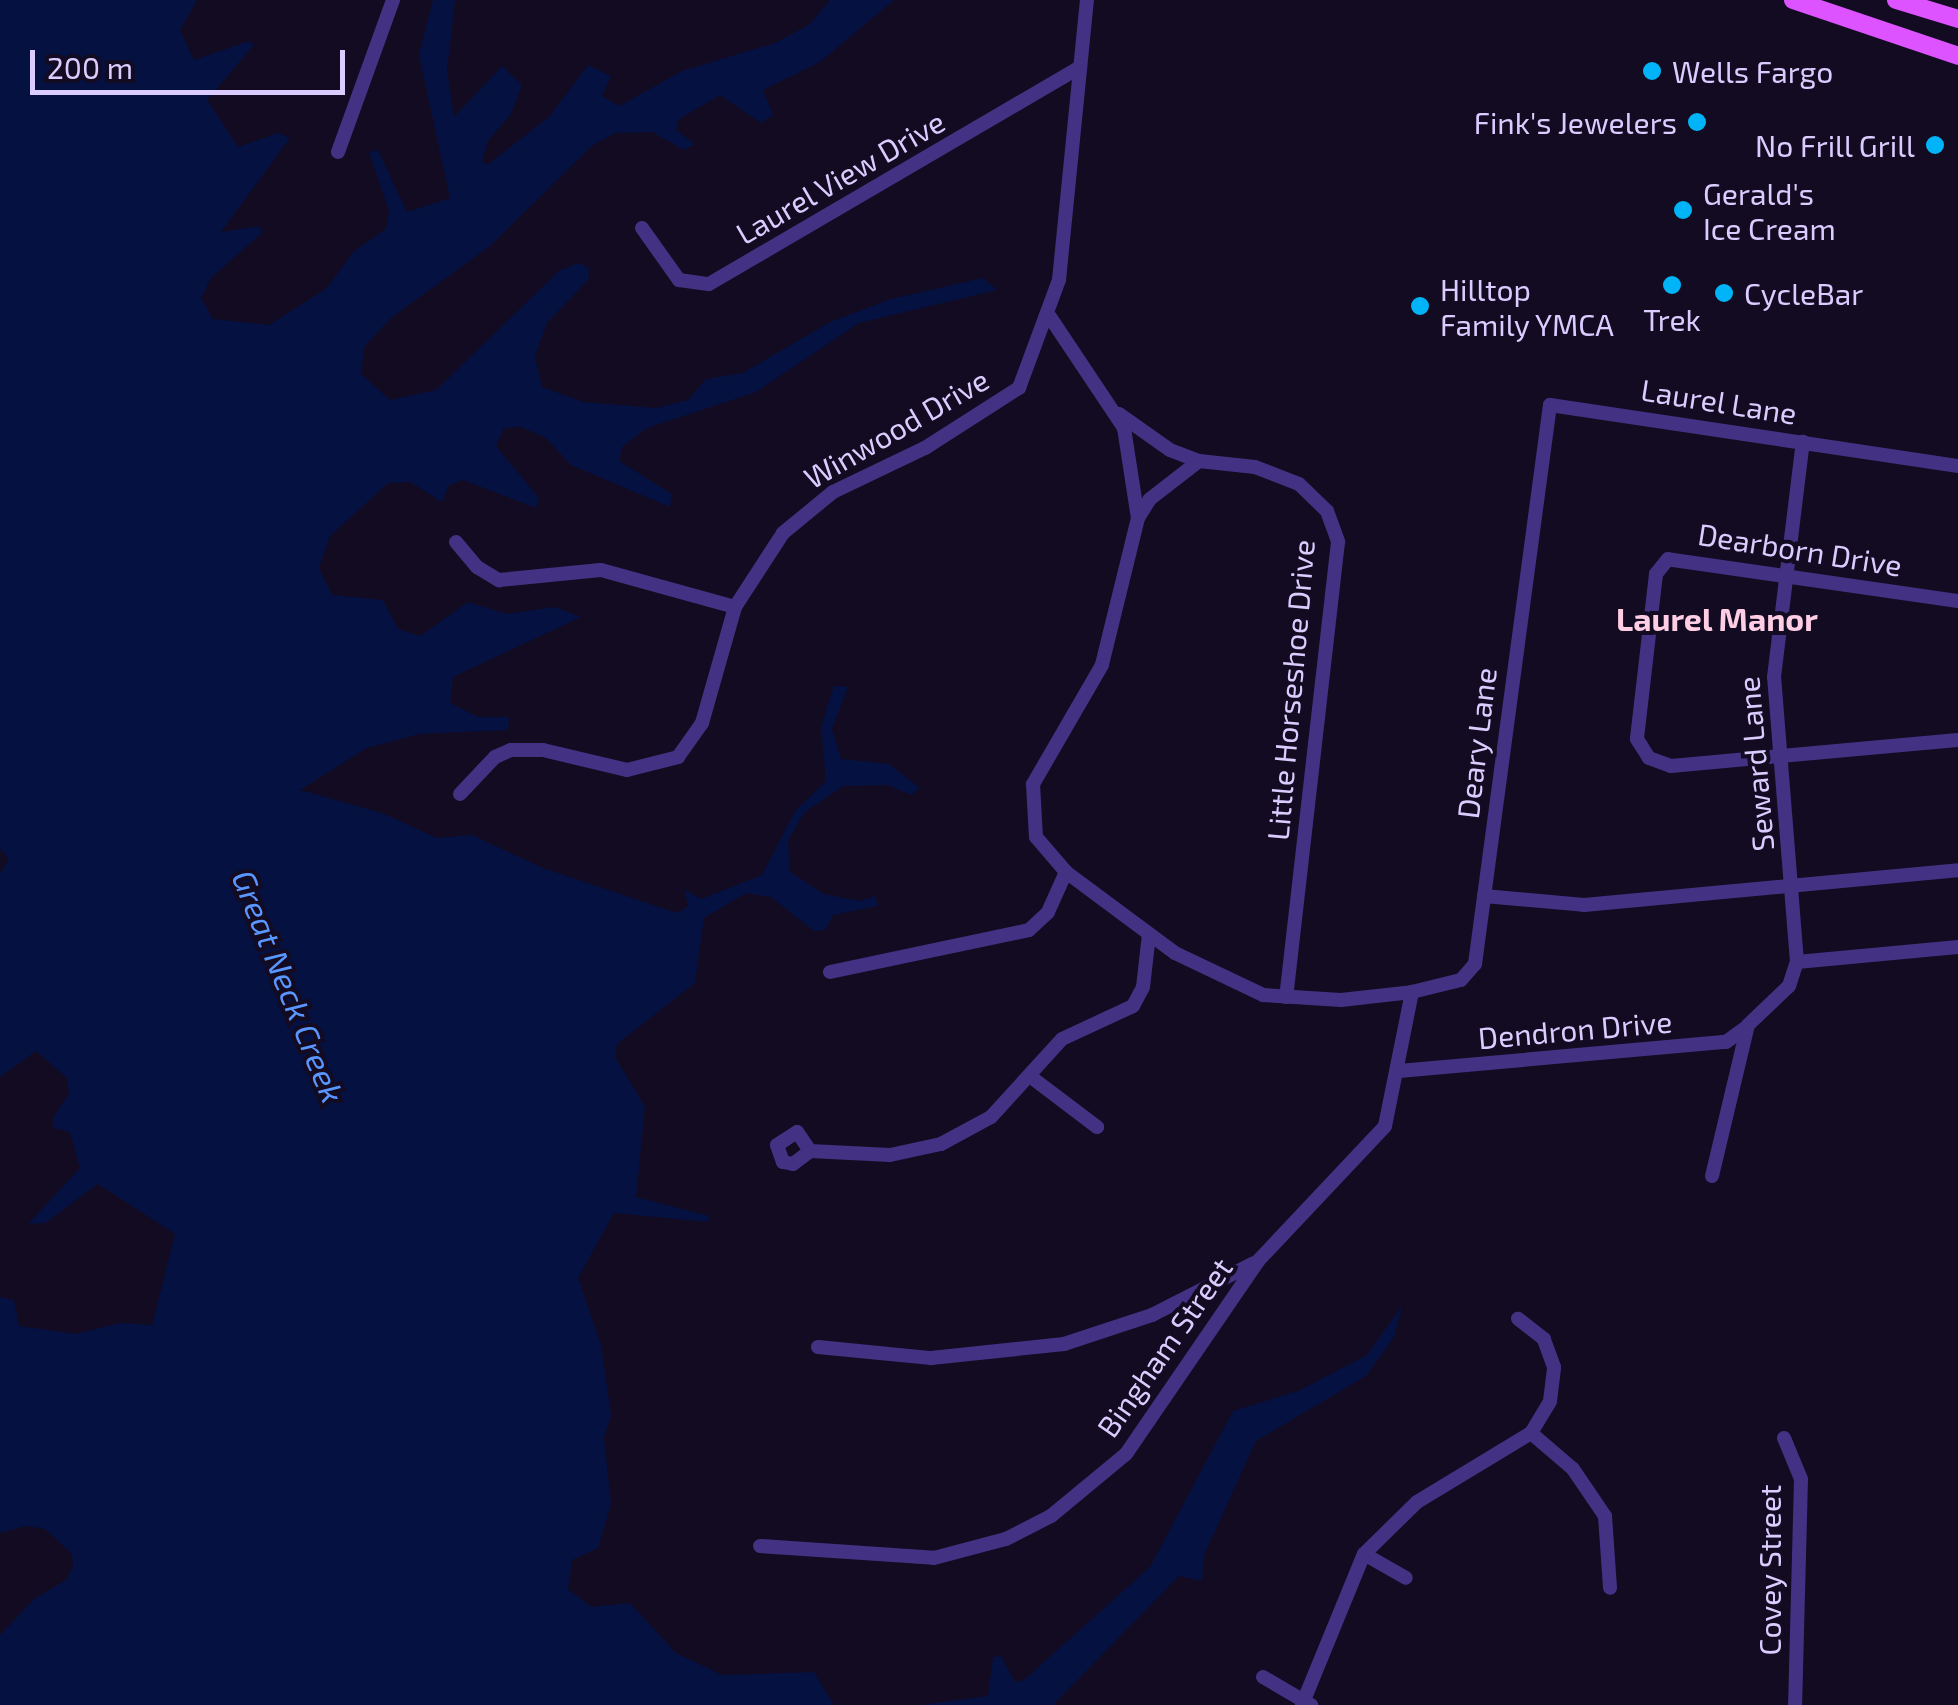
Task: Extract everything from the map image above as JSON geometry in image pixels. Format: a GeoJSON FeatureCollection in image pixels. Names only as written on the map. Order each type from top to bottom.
{"type":"FeatureCollection","features":[{"type":"Feature","properties":{"kind":"main road"},"geometry":{"type":"LineString","coordinates":[[1793,0],[1958,56]]}},
{"type":"Feature","properties":{"kind":"main road"},"geometry":{"type":"LineString","coordinates":[[1896,0],[1958,19]]}},
{"type":"Feature","properties":{"kind":"street"},"geometry":{"type":"LineString","coordinates":[[338,152],[393,0]]}},
{"type":"Feature","properties":{"kind":"street","name":"Winwood Drive"},"geometry":{"type":"LineString","coordinates":[[460,794],[495,757],[511,750],[543,750],[627,770],[678,757],[702,722],[735,607],[774,544],[820,500],[925,448],[1018,388],[1050,317],[1087,0]]}},
{"type":"Feature","properties":{"kind":"street","name":"Laurel View Drive"},"geometry":{"type":"LineString","coordinates":[[642,228],[679,280],[709,284],[1080,67]]}},
{"type":"Feature","properties":{"kind":"street"},"geometry":{"type":"LineString","coordinates":[[1050,317],[1114,410],[1130,444],[1138,518]]}},
{"type":"Feature","properties":{"kind":"street","name":"Laurel Lane"},"geometry":{"type":"LineString","coordinates":[[1536,481],[1544,411],[1556,403],[1958,466]]}},
{"type":"Feature","properties":{"kind":"street","name":"Little Horseshoe Drive"},"geometry":{"type":"LineString","coordinates":[[1114,410],[1170,450],[1198,461],[1256,467],[1299,484],[1328,511],[1338,542],[1286,997]]}},
{"type":"Feature","properties":{"kind":"street","name":"Seward Lane"},"geometry":{"type":"LineString","coordinates":[[1797,962],[1774,660],[1804,442]]}},
{"type":"Feature","properties":{"kind":"street"},"geometry":{"type":"LineString","coordinates":[[1198,461],[1150,499],[1138,518],[1102,665],[1030,795],[1036,837],[1066,872],[1149,934],[1229,984],[1286,997],[1412,992]]}},
{"type":"Feature","properties":{"kind":"street","name":"Deary Lane"},"geometry":{"type":"LineString","coordinates":[[1412,992],[1436,987],[1472,971],[1536,481]]}},
{"type":"Feature","properties":{"kind":"street"},"geometry":{"type":"LineString","coordinates":[[456,542],[477,567],[499,580],[601,570],[735,607]]}},
{"type":"Feature","properties":{"kind":"street","name":"Dearborn Drive"},"geometry":{"type":"LineString","coordinates":[[1780,757],[1662,765],[1641,749],[1636,739],[1656,574],[1668,559],[1958,601]]}},
{"type":"Feature","properties":{"kind":"street"},"geometry":{"type":"LineString","coordinates":[[1780,757],[1958,740]]}},
{"type":"Feature","properties":{"kind":"street"},"geometry":{"type":"LineString","coordinates":[[1484,896],[1584,905],[1958,870]]}},
{"type":"Feature","properties":{"kind":"street"},"geometry":{"type":"LineString","coordinates":[[830,972],[1030,930],[1048,912],[1066,872]]}},
{"type":"Feature","properties":{"kind":"street"},"geometry":{"type":"LineString","coordinates":[[810,1151],[864,1157],[940,1144],[991,1118],[1062,1039],[1133,1006],[1142,987],[1149,934]]}},
{"type":"Feature","properties":{"kind":"street"},"geometry":{"type":"LineString","coordinates":[[1712,1176],[1748,1026],[1788,986],[1797,962],[1958,947]]}},
{"type":"Feature","properties":{"kind":"street","name":"Bingham Street"},"geometry":{"type":"LineString","coordinates":[[760,1546],[934,1558],[1006,1539],[1051,1516],[1126,1454],[1258,1260],[1385,1126],[1400,1071],[1412,992]]}},
{"type":"Feature","properties":{"kind":"street","name":"Dendron Drive"},"geometry":{"type":"LineString","coordinates":[[1400,1071],[1726,1042],[1748,1026]]}},
{"type":"Feature","properties":{"kind":"street"},"geometry":{"type":"LineString","coordinates":[[1030,1077],[1098,1127]]}},
{"type":"Feature","properties":{"kind":"street"},"geometry":{"type":"LineString","coordinates":[[818,1346],[931,1358],[1064,1344],[1152,1315],[1258,1260]]}},
{"type":"Feature","properties":{"kind":"street"},"geometry":{"type":"LineString","coordinates":[[1263,1677],[1306,1704],[1364,1554],[1417,1502],[1531,1433],[1550,1401],[1554,1367],[1544,1339],[1518,1319]]}},
{"type":"Feature","properties":{"kind":"street"},"geometry":{"type":"LineString","coordinates":[[1531,1433],[1573,1470],[1604,1516],[1610,1588]]}},
{"type":"Feature","properties":{"kind":"street","name":"Covey Street"},"geometry":{"type":"LineString","coordinates":[[1784,1438],[1802,1479],[1795,1705]]}},
{"type":"Feature","properties":{"kind":"street"},"geometry":{"type":"LineString","coordinates":[[1364,1554],[1406,1578]]}},
{"type":"Feature","properties":{"kind":"water","name":"Great Neck Creek"},"geometry":{"type":"Polygon","coordinates":[[[0,0],[197,0],[180,30],[194,60],[249,41],[254,45],[207,100],[238,147],[279,133],[290,138],[221,232],[259,226],[263,232],[211,278],[201,298],[213,319],[269,325],[327,288],[353,252],[386,229],[389,210],[369,152],[378,150],[407,212],[450,198],[419,55],[433,0],[455,0],[447,70],[454,117],[502,66],[522,85],[511,114],[488,141],[482,161],[487,165],[549,117],[588,65],[611,76],[602,96],[619,106],[682,71],[775,43],[810,24],[830,0],[894,0],[820,62],[763,90],[773,115],[761,123],[720,95],[679,119],[676,130],[695,144],[684,150],[652,132],[616,133],[593,145],[490,246],[391,318],[364,347],[361,374],[390,400],[436,390],[560,270],[579,263],[589,268],[588,280],[547,323],[535,356],[542,387],[583,402],[656,408],[688,400],[706,379],[743,373],[830,322],[891,299],[983,278],[997,290],[859,323],[756,392],[647,428],[622,447],[619,461],[672,494],[670,507],[571,465],[546,438],[521,427],[504,428],[496,446],[539,498],[536,508],[463,480],[449,485],[442,502],[410,482],[388,483],[330,536],[319,568],[332,595],[383,600],[398,629],[420,636],[468,602],[507,614],[555,607],[581,617],[453,677],[450,703],[478,717],[509,717],[508,730],[419,734],[367,748],[300,790],[382,813],[437,838],[472,835],[543,868],[677,913],[688,906],[684,889],[701,899],[762,875],[795,811],[826,781],[821,727],[834,686],[848,687],[832,729],[841,759],[889,764],[920,788],[912,795],[887,785],[843,786],[805,812],[788,840],[790,872],[824,894],[859,901],[875,896],[878,906],[833,915],[825,930],[814,931],[771,897],[746,893],[704,918],[695,983],[617,1044],[615,1057],[645,1107],[636,1197],[709,1216],[708,1222],[614,1213],[578,1278],[601,1345],[611,1415],[604,1438],[611,1504],[598,1548],[572,1560],[568,1589],[591,1607],[630,1603],[676,1653],[722,1675],[814,1672],[834,1705],[0,1705],[0,1635],[34,1599],[66,1580],[73,1566],[72,1554],[45,1529],[26,1526],[0,1533],[0,1297],[14,1300],[19,1326],[76,1334],[120,1323],[152,1325],[175,1234],[98,1184],[45,1223],[28,1224],[80,1168],[70,1132],[54,1128],[53,1118],[69,1094],[67,1078],[36,1051],[0,1077],[0,873],[9,859],[0,849],[0,0]]]}},
{"type":"Feature","properties":{"kind":"water"},"geometry":{"type":"Polygon","coordinates":[[[1403,1304],[1394,1337],[1366,1376],[1256,1441],[1204,1555],[1202,1581],[1179,1576],[1053,1705],[921,1705],[988,1696],[993,1657],[1001,1656],[1015,1682],[1024,1680],[1150,1567],[1233,1411],[1298,1391],[1367,1355],[1403,1304]]]}},
{"type":"Feature","properties":{"kind":"place","name":"Wells Fargo"},"geometry":{"type":"Point","coordinates":[1652,71]}},
{"type":"Feature","properties":{"kind":"place","name":"Fink's Jewelers"},"geometry":{"type":"Point","coordinates":[1697,122]}},
{"type":"Feature","properties":{"kind":"place","name":"No Frill Grill"},"geometry":{"type":"Point","coordinates":[1935,145]}},
{"type":"Feature","properties":{"kind":"place","name":"Gerald's Ice Cream"},"geometry":{"type":"Point","coordinates":[1683,210]}},
{"type":"Feature","properties":{"kind":"place","name":"Trek"},"geometry":{"type":"Point","coordinates":[1672,285]}},
{"type":"Feature","properties":{"kind":"place","name":"CycleBar"},"geometry":{"type":"Point","coordinates":[1724,293]}},
{"type":"Feature","properties":{"kind":"place","name":"Hilltop Family YMCA"},"geometry":{"type":"Point","coordinates":[1420,306]}},
{"type":"Feature","properties":{"kind":"district","name":"Laurel Manor"},"geometry":{"type":"Point","coordinates":[1717,618]}}]}
